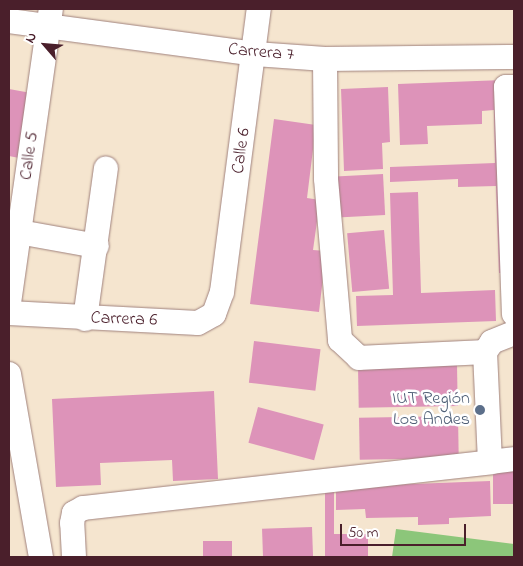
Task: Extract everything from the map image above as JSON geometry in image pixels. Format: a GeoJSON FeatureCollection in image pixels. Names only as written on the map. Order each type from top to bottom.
{"type":"FeatureCollection","features":[{"type":"Feature","properties":{"kind":"street","name":"Calle 6"},"geometry":{"type":"LineString","coordinates":[[222,292],[255,54],[259,9]]}},
{"type":"Feature","properties":{"kind":"street","name":"Carrera 7"},"geometry":{"type":"LineString","coordinates":[[9,21],[50,18],[255,54],[325,58],[514,57]]}},
{"type":"Feature","properties":{"kind":"street","name":"Calle 5"},"geometry":{"type":"LineString","coordinates":[[9,303],[50,18]]}},
{"type":"Feature","properties":{"kind":"street"},"geometry":{"type":"LineString","coordinates":[[325,58],[326,180],[340,340],[359,358],[485,352]]}},
{"type":"Feature","properties":{"kind":"street"},"geometry":{"type":"LineString","coordinates":[[514,87],[506,87],[514,314]]}},
{"type":"Feature","properties":{"kind":"street"},"geometry":{"type":"LineString","coordinates":[[85,319],[97,246],[106,168]]}},
{"type":"Feature","properties":{"kind":"street"},"geometry":{"type":"LineString","coordinates":[[19,232],[97,246]]}},
{"type":"Feature","properties":{"kind":"street","name":"Carrera 6"},"geometry":{"type":"LineString","coordinates":[[9,313],[85,319],[198,323],[214,314],[222,292]]}},
{"type":"Feature","properties":{"kind":"street"},"geometry":{"type":"LineString","coordinates":[[490,462],[485,352],[492,342],[514,334]]}},
{"type":"Feature","properties":{"kind":"street"},"geometry":{"type":"LineString","coordinates":[[9,374],[41,557]]}},
{"type":"Feature","properties":{"kind":"street"},"geometry":{"type":"LineString","coordinates":[[74,557],[72,523],[74,513],[83,508],[514,459]]}},
{"type":"Feature","properties":{"kind":"green space"},"geometry":{"type":"Polygon","coordinates":[[[396,529],[514,544],[514,557],[392,557],[396,529]]]}},
{"type":"Feature","properties":{"kind":"building"},"geometry":{"type":"Polygon","coordinates":[[[503,80],[509,273],[499,273],[496,186],[458,187],[458,179],[390,182],[390,167],[495,163],[494,110],[482,111],[482,124],[427,126],[428,144],[400,145],[398,84],[503,80]]]}},
{"type":"Feature","properties":{"kind":"building"},"geometry":{"type":"Polygon","coordinates":[[[388,87],[390,142],[382,143],[383,169],[344,171],[341,89],[388,87]]]}},
{"type":"Feature","properties":{"kind":"building"},"geometry":{"type":"Polygon","coordinates":[[[9,89],[31,93],[19,158],[9,156],[9,89]]]}},
{"type":"Feature","properties":{"kind":"building"},"geometry":{"type":"Polygon","coordinates":[[[274,119],[316,125],[307,198],[320,200],[313,250],[326,251],[319,312],[250,304],[274,119]]]}},
{"type":"Feature","properties":{"kind":"building"},"geometry":{"type":"Polygon","coordinates":[[[383,174],[385,215],[333,218],[331,177],[383,174]]]}},
{"type":"Feature","properties":{"kind":"building"},"geometry":{"type":"Polygon","coordinates":[[[418,192],[421,293],[495,290],[496,321],[357,326],[356,296],[393,295],[390,193],[418,192]]]}},
{"type":"Feature","properties":{"kind":"building"},"geometry":{"type":"Polygon","coordinates":[[[384,230],[389,289],[352,292],[347,233],[384,230]]]}},
{"type":"Feature","properties":{"kind":"building"},"geometry":{"type":"Polygon","coordinates":[[[254,341],[321,349],[315,391],[249,383],[254,341]]]}},
{"type":"Feature","properties":{"kind":"building"},"geometry":{"type":"Polygon","coordinates":[[[457,365],[458,406],[359,408],[358,367],[457,365]]]}},
{"type":"Feature","properties":{"kind":"building"},"geometry":{"type":"Polygon","coordinates":[[[214,391],[218,479],[173,481],[172,460],[100,463],[101,485],[56,487],[52,399],[214,391]]]}},
{"type":"Feature","properties":{"kind":"building"},"geometry":{"type":"Polygon","coordinates":[[[258,407],[324,425],[314,460],[248,443],[258,407]]]}},
{"type":"Feature","properties":{"kind":"building"},"geometry":{"type":"Polygon","coordinates":[[[458,416],[459,458],[360,460],[359,418],[458,416]]]}},
{"type":"Feature","properties":{"kind":"building"},"geometry":{"type":"Polygon","coordinates":[[[493,465],[514,465],[514,504],[493,504],[493,465]]]}},
{"type":"Feature","properties":{"kind":"building"},"geometry":{"type":"Polygon","coordinates":[[[490,481],[491,516],[449,518],[449,524],[418,525],[418,517],[366,518],[365,509],[336,510],[336,487],[490,481]]]}},
{"type":"Feature","properties":{"kind":"building"},"geometry":{"type":"Polygon","coordinates":[[[325,490],[334,490],[334,534],[368,534],[368,557],[325,557],[325,490]]]}},
{"type":"Feature","properties":{"kind":"building"},"geometry":{"type":"Polygon","coordinates":[[[312,527],[313,557],[263,557],[262,529],[312,527]]]}},
{"type":"Feature","properties":{"kind":"building"},"geometry":{"type":"Polygon","coordinates":[[[203,541],[232,541],[232,557],[203,557],[203,541]]]}},
{"type":"Feature","properties":{"kind":"place","name":"IUT Región Los Andes"},"geometry":{"type":"Point","coordinates":[480,410]}}]}
